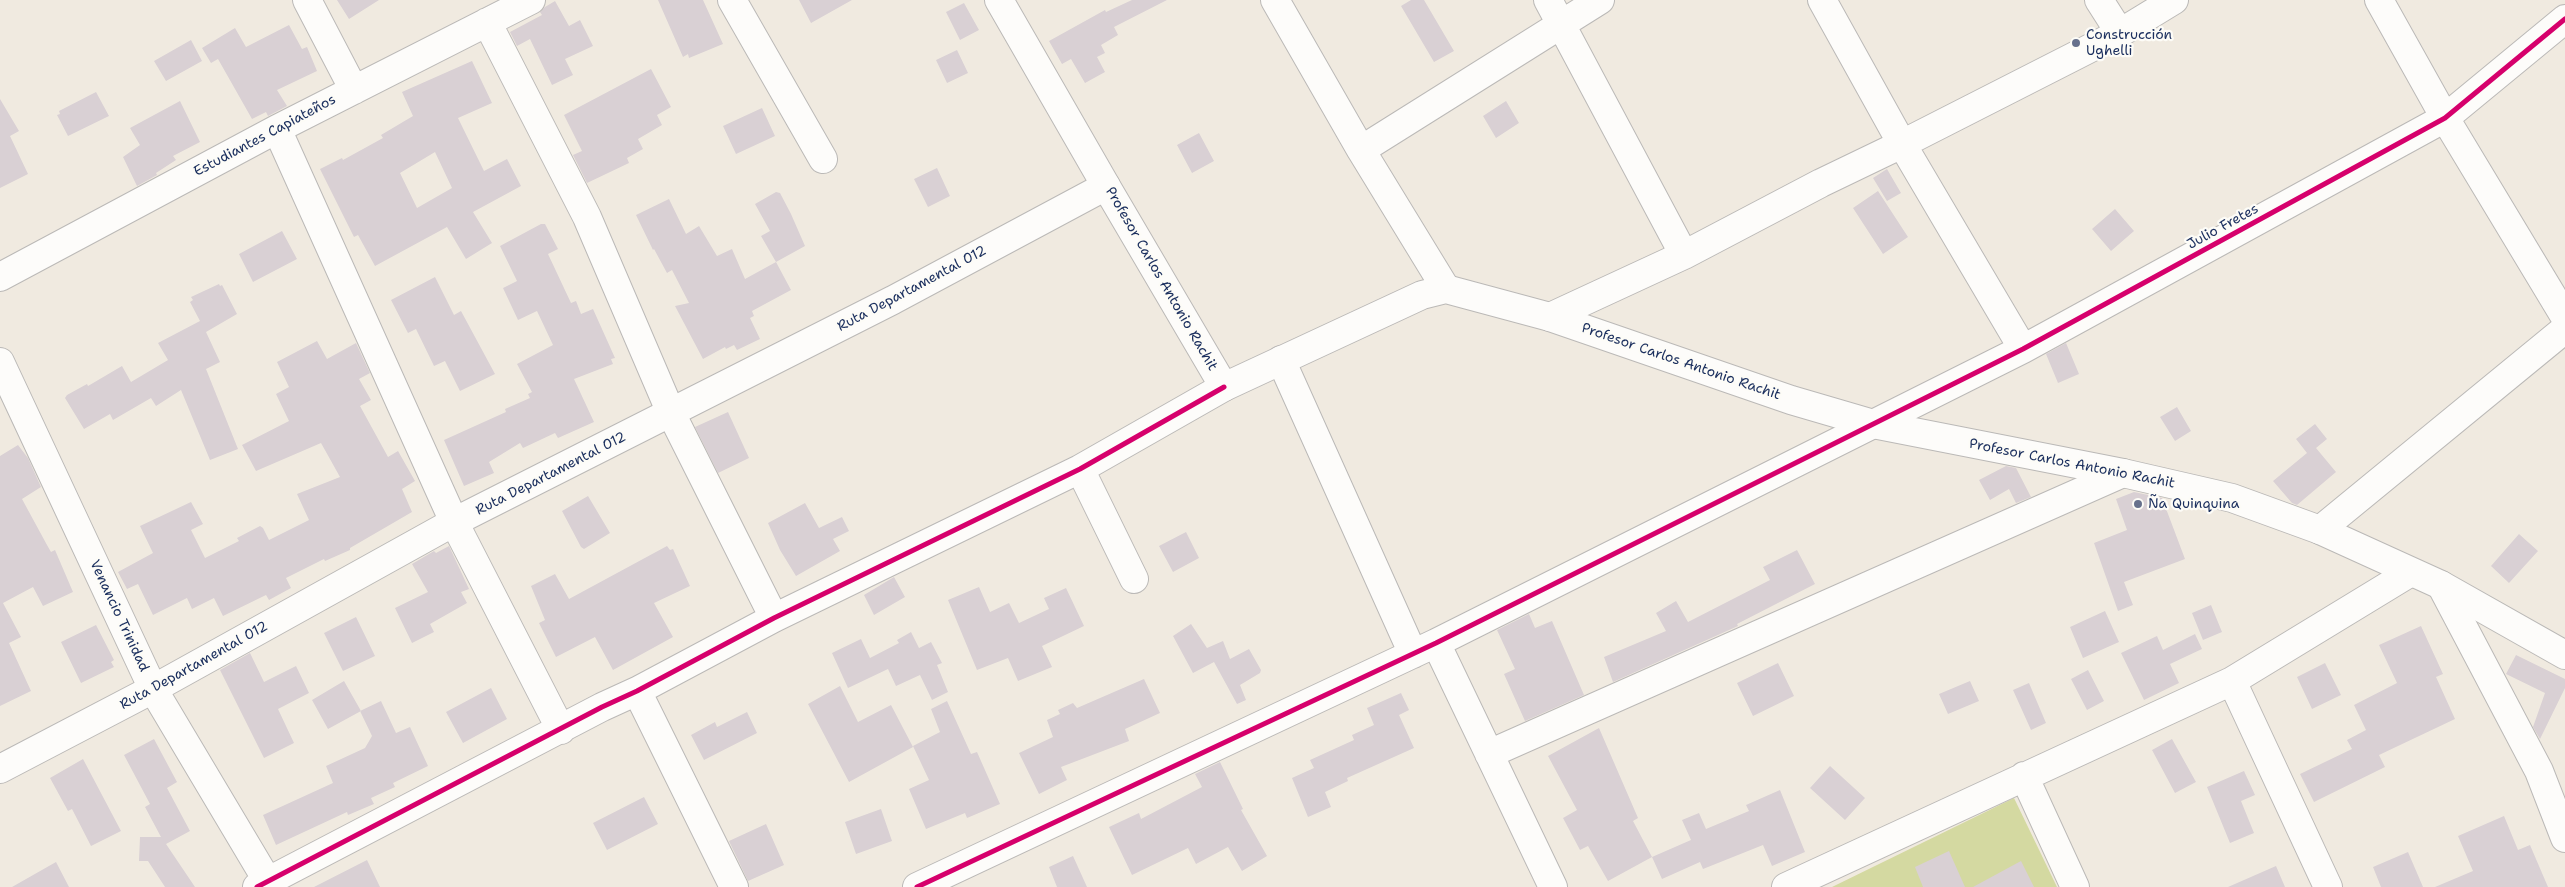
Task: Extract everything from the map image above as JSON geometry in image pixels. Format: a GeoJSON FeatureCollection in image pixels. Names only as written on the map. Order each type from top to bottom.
{"type":"FeatureCollection","features":[{"type":"Feature","properties":{"kind":"street"},"geometry":{"type":"LineString","coordinates":[[307,0],[354,90]]}},
{"type":"Feature","properties":{"kind":"street","name":"Estudiantes Capiateños"},"geometry":{"type":"LineString","coordinates":[[0,277],[277,129],[532,0]]}},
{"type":"Feature","properties":{"kind":"street"},"geometry":{"type":"LineString","coordinates":[[732,0],[823,159]]}},
{"type":"Feature","properties":{"kind":"street","name":"Profesor Carlos Antonio Rachit"},"geometry":{"type":"LineString","coordinates":[[999,0],[1224,388],[1422,295],[1446,289],[1550,317],[1791,400],[1873,424],[2123,473],[2232,498],[2320,530],[2441,585],[2565,655]]}},
{"type":"Feature","properties":{"kind":"street"},"geometry":{"type":"LineString","coordinates":[[1275,0],[1361,150],[1446,289]]}},
{"type":"Feature","properties":{"kind":"street"},"geometry":{"type":"LineString","coordinates":[[1548,0],[1684,255]]}},
{"type":"Feature","properties":{"kind":"street"},"geometry":{"type":"LineString","coordinates":[[1361,150],[1563,25],[1600,0]]}},
{"type":"Feature","properties":{"kind":"street"},"geometry":{"type":"LineString","coordinates":[[1822,0],[1902,144],[2024,349]]}},
{"type":"Feature","properties":{"kind":"street"},"geometry":{"type":"LineString","coordinates":[[2099,0],[2120,33]]}},
{"type":"Feature","properties":{"kind":"street"},"geometry":{"type":"LineString","coordinates":[[1550,317],[1684,255],[1821,183],[2120,33],[2174,0]]}},
{"type":"Feature","properties":{"kind":"street"},"geometry":{"type":"LineString","coordinates":[[2379,0],[2445,118],[2565,317]]}},
{"type":"Feature","properties":{"kind":"street","name":"Julio Fretes"},"geometry":{"type":"LineString","coordinates":[[916,887],[1424,648],[2024,349],[2445,118],[2565,19]]}},
{"type":"Feature","properties":{"kind":"street"},"geometry":{"type":"LineString","coordinates":[[487,22],[586,216],[671,413],[774,618]]}},
{"type":"Feature","properties":{"kind":"street"},"geometry":{"type":"LineString","coordinates":[[277,129],[454,522],[561,730]]}},
{"type":"Feature","properties":{"kind":"street","name":"Ruta Departamental 012"},"geometry":{"type":"LineString","coordinates":[[0,769],[153,689],[454,522],[893,300],[1106,186]]}},
{"type":"Feature","properties":{"kind":"street"},"geometry":{"type":"LineString","coordinates":[[2320,530],[2565,329]]}},
{"type":"Feature","properties":{"kind":"street"},"geometry":{"type":"LineString","coordinates":[[1281,360],[1424,648],[1489,754],[1553,887]]}},
{"type":"Feature","properties":{"kind":"street","name":"Venancio Trinidad"},"geometry":{"type":"LineString","coordinates":[[0,362],[153,689],[265,885]]}},
{"type":"Feature","properties":{"kind":"street"},"geometry":{"type":"LineString","coordinates":[[265,885],[774,618],[1080,469],[1224,388]]}},
{"type":"Feature","properties":{"kind":"street"},"geometry":{"type":"LineString","coordinates":[[1080,469],[1134,579]]}},
{"type":"Feature","properties":{"kind":"street"},"geometry":{"type":"LineString","coordinates":[[1489,754],[2123,473]]}},
{"type":"Feature","properties":{"kind":"street"},"geometry":{"type":"LineString","coordinates":[[1798,884],[2024,776],[2232,681],[2411,572]]}},
{"type":"Feature","properties":{"kind":"street"},"geometry":{"type":"LineString","coordinates":[[2441,585],[2540,771],[2565,838]]}},
{"type":"Feature","properties":{"kind":"street"},"geometry":{"type":"LineString","coordinates":[[2232,681],[2328,887]]}},
{"type":"Feature","properties":{"kind":"street"},"geometry":{"type":"LineString","coordinates":[[638,691],[734,887]]}},
{"type":"Feature","properties":{"kind":"street"},"geometry":{"type":"LineString","coordinates":[[2024,776],[2075,887]]}},
{"type":"Feature","properties":{"kind":"green space"},"geometry":{"type":"Polygon","coordinates":[[[2014,798],[2057,887],[1832,887],[2014,798]]]}},
{"type":"Feature","properties":{"kind":"building"},"geometry":{"type":"Polygon","coordinates":[[[337,0],[379,0],[349,19],[337,0]]]}},
{"type":"Feature","properties":{"kind":"building"},"geometry":{"type":"Polygon","coordinates":[[[658,0],[703,0],[723,44],[689,58],[688,54],[683,57],[658,0]]]}},
{"type":"Feature","properties":{"kind":"building"},"geometry":{"type":"Polygon","coordinates":[[[799,0],[852,0],[811,23],[799,0]]]}},
{"type":"Feature","properties":{"kind":"building"},"geometry":{"type":"Polygon","coordinates":[[[1132,0],[1167,0],[1114,27],[1118,35],[1101,45],[1105,53],[1097,57],[1105,72],[1085,83],[1071,59],[1062,64],[1049,41],[1105,10],[1106,12],[1132,0]]]}},
{"type":"Feature","properties":{"kind":"building"},"geometry":{"type":"Polygon","coordinates":[[[1411,0],[1424,0],[1454,51],[1434,62],[1401,6],[1411,0]]]}},
{"type":"Feature","properties":{"kind":"building"},"geometry":{"type":"Polygon","coordinates":[[[555,1],[569,26],[580,20],[593,46],[565,59],[573,75],[552,85],[530,39],[517,46],[510,32],[542,15],[540,12],[555,1]]]}},
{"type":"Feature","properties":{"kind":"building"},"geometry":{"type":"Polygon","coordinates":[[[964,3],[979,30],[960,40],[946,12],[964,3]]]}},
{"type":"Feature","properties":{"kind":"building"},"geometry":{"type":"Polygon","coordinates":[[[289,25],[302,49],[307,47],[317,71],[277,90],[287,106],[268,116],[266,112],[252,119],[218,59],[211,63],[202,48],[235,28],[246,47],[289,25]]]}},
{"type":"Feature","properties":{"kind":"building"},"geometry":{"type":"Polygon","coordinates":[[[191,40],[202,61],[166,81],[154,61],[191,40]]]}},
{"type":"Feature","properties":{"kind":"building"},"geometry":{"type":"Polygon","coordinates":[[[957,50],[968,73],[947,83],[936,60],[957,50]]]}},
{"type":"Feature","properties":{"kind":"building"},"geometry":{"type":"Polygon","coordinates":[[[472,61],[492,103],[458,118],[484,171],[507,159],[521,186],[473,212],[492,243],[466,259],[447,227],[375,266],[358,235],[354,237],[320,169],[342,158],[343,160],[383,138],[381,135],[413,116],[402,92],[472,61]],[[435,152],[400,173],[417,208],[452,188],[435,152]]]}},
{"type":"Feature","properties":{"kind":"building"},"geometry":{"type":"Polygon","coordinates":[[[651,69],[671,107],[657,115],[662,125],[638,139],[643,149],[627,158],[629,163],[587,183],[573,155],[582,151],[564,115],[651,69]]]}},
{"type":"Feature","properties":{"kind":"building"},"geometry":{"type":"Polygon","coordinates":[[[96,92],[109,116],[68,136],[57,115],[60,114],[59,111],[96,92]]]}},
{"type":"Feature","properties":{"kind":"building"},"geometry":{"type":"Polygon","coordinates":[[[0,99],[19,131],[10,136],[28,174],[0,188],[0,99]]]}},
{"type":"Feature","properties":{"kind":"building"},"geometry":{"type":"Polygon","coordinates":[[[180,101],[200,142],[173,156],[176,160],[156,173],[157,175],[137,186],[123,157],[140,145],[130,128],[180,101]]]}},
{"type":"Feature","properties":{"kind":"building"},"geometry":{"type":"Polygon","coordinates":[[[1506,101],[1519,123],[1496,138],[1483,116],[1506,101]]]}},
{"type":"Feature","properties":{"kind":"building"},"geometry":{"type":"Polygon","coordinates":[[[762,108],[775,136],[736,154],[723,126],[762,108]]]}},
{"type":"Feature","properties":{"kind":"building"},"geometry":{"type":"Polygon","coordinates":[[[1199,133],[1214,161],[1192,173],[1177,145],[1199,133]]]}},
{"type":"Feature","properties":{"kind":"building"},"geometry":{"type":"Polygon","coordinates":[[[937,168],[950,196],[928,207],[914,179],[937,168]]]}},
{"type":"Feature","properties":{"kind":"building"},"geometry":{"type":"Polygon","coordinates":[[[1887,169],[1901,193],[1887,201],[1873,178],[1887,169]]]}},
{"type":"Feature","properties":{"kind":"building"},"geometry":{"type":"Polygon","coordinates":[[[1878,191],[1908,237],[1883,254],[1853,208],[1878,191]]]}},
{"type":"Feature","properties":{"kind":"building"},"geometry":{"type":"Polygon","coordinates":[[[776,192],[780,193],[805,246],[776,262],[761,236],[770,231],[755,204],[776,192]]]}},
{"type":"Feature","properties":{"kind":"building"},"geometry":{"type":"Polygon","coordinates":[[[669,199],[686,234],[699,226],[717,256],[732,249],[745,279],[776,262],[791,290],[752,311],[754,316],[750,318],[760,339],[737,350],[734,345],[726,349],[725,347],[703,359],[675,306],[689,303],[672,270],[667,273],[653,250],[636,215],[669,199]]]}},
{"type":"Feature","properties":{"kind":"building"},"geometry":{"type":"Polygon","coordinates":[[[2115,209],[2134,231],[2111,251],[2092,229],[2115,209]]]}},
{"type":"Feature","properties":{"kind":"building"},"geometry":{"type":"Polygon","coordinates":[[[541,224],[545,224],[558,249],[548,254],[571,303],[576,301],[581,314],[593,309],[615,358],[611,359],[613,364],[574,379],[594,422],[558,438],[555,433],[523,448],[520,443],[489,462],[494,473],[464,486],[444,440],[506,412],[505,409],[530,398],[528,394],[532,392],[517,364],[553,345],[537,311],[518,320],[503,288],[517,281],[500,246],[541,224]]]}},
{"type":"Feature","properties":{"kind":"building"},"geometry":{"type":"Polygon","coordinates":[[[282,231],[297,259],[253,282],[239,254],[282,231]]]}},
{"type":"Feature","properties":{"kind":"building"},"geometry":{"type":"Polygon","coordinates":[[[435,277],[454,315],[461,311],[495,374],[460,391],[445,361],[434,366],[416,329],[408,333],[391,300],[435,277]]]}},
{"type":"Feature","properties":{"kind":"building"},"geometry":{"type":"Polygon","coordinates":[[[219,284],[220,286],[222,285],[237,314],[206,332],[220,362],[206,369],[238,449],[210,460],[181,390],[156,406],[151,398],[113,420],[110,414],[84,429],[65,398],[67,395],[87,384],[88,386],[122,366],[131,382],[168,360],[158,343],[200,321],[190,302],[193,300],[191,297],[219,284]]]}},
{"type":"Feature","properties":{"kind":"building"},"geometry":{"type":"Polygon","coordinates":[[[317,341],[327,359],[356,343],[370,373],[359,379],[371,400],[360,406],[388,457],[398,451],[415,481],[402,489],[412,512],[350,548],[350,550],[325,561],[324,559],[286,578],[291,588],[269,600],[266,595],[223,616],[214,598],[192,609],[187,598],[153,615],[138,584],[127,589],[118,572],[153,553],[140,526],[191,502],[203,524],[191,530],[205,558],[239,541],[237,538],[260,526],[269,540],[309,520],[297,494],[340,477],[321,443],[256,471],[242,445],[289,421],[276,394],[289,387],[277,362],[317,341]]]}},
{"type":"Feature","properties":{"kind":"building"},"geometry":{"type":"Polygon","coordinates":[[[2066,343],[2079,374],[2058,383],[2046,354],[2066,343]]]}},
{"type":"Feature","properties":{"kind":"building"},"geometry":{"type":"Polygon","coordinates":[[[2177,407],[2191,431],[2175,441],[2160,417],[2177,407]]]}},
{"type":"Feature","properties":{"kind":"building"},"geometry":{"type":"Polygon","coordinates":[[[728,412],[749,458],[718,473],[695,427],[728,412]]]}},
{"type":"Feature","properties":{"kind":"building"},"geometry":{"type":"Polygon","coordinates":[[[2315,424],[2327,439],[2316,448],[2336,472],[2297,505],[2292,503],[2273,481],[2307,453],[2296,439],[2315,424]]]}},
{"type":"Feature","properties":{"kind":"building"},"geometry":{"type":"Polygon","coordinates":[[[18,445],[28,458],[41,487],[22,499],[51,552],[55,550],[73,592],[43,606],[33,587],[3,603],[21,637],[9,643],[31,691],[0,706],[0,456],[18,445]]]}},
{"type":"Feature","properties":{"kind":"building"},"geometry":{"type":"Polygon","coordinates":[[[2006,466],[2016,468],[2031,497],[2016,503],[2009,489],[1990,500],[1979,480],[2006,466]]]}},
{"type":"Feature","properties":{"kind":"building"},"geometry":{"type":"Polygon","coordinates":[[[2134,492],[2162,498],[2185,559],[2124,582],[2133,605],[2118,611],[2094,543],[2127,530],[2116,499],[2134,492]]]}},
{"type":"Feature","properties":{"kind":"building"},"geometry":{"type":"Polygon","coordinates":[[[588,496],[610,533],[584,549],[581,547],[562,511],[588,496]]]}},
{"type":"Feature","properties":{"kind":"building"},"geometry":{"type":"Polygon","coordinates":[[[805,503],[819,528],[842,517],[849,531],[833,539],[840,551],[796,576],[780,550],[768,523],[805,503]]]}},
{"type":"Feature","properties":{"kind":"building"},"geometry":{"type":"Polygon","coordinates":[[[1186,532],[1199,558],[1173,572],[1159,546],[1186,532]]]}},
{"type":"Feature","properties":{"kind":"building"},"geometry":{"type":"Polygon","coordinates":[[[2519,534],[2538,551],[2509,583],[2491,566],[2519,534]]]}},
{"type":"Feature","properties":{"kind":"building"},"geometry":{"type":"Polygon","coordinates":[[[449,546],[469,589],[461,592],[467,603],[430,624],[434,632],[412,643],[395,608],[428,592],[412,564],[434,551],[436,553],[449,546]]]}},
{"type":"Feature","properties":{"kind":"building"},"geometry":{"type":"Polygon","coordinates":[[[667,546],[670,550],[673,549],[690,586],[654,603],[673,637],[613,670],[595,637],[556,657],[539,623],[545,620],[531,586],[555,574],[569,599],[667,546]]]}},
{"type":"Feature","properties":{"kind":"building"},"geometry":{"type":"Polygon","coordinates":[[[1797,550],[1815,584],[1737,624],[1738,626],[1613,682],[1604,657],[1666,631],[1656,613],[1676,601],[1688,622],[1770,580],[1763,567],[1797,550]]]}},
{"type":"Feature","properties":{"kind":"building"},"geometry":{"type":"Polygon","coordinates":[[[894,577],[905,597],[874,615],[864,595],[894,577]]]}},
{"type":"Feature","properties":{"kind":"building"},"geometry":{"type":"Polygon","coordinates":[[[979,587],[990,612],[1009,603],[1019,623],[1049,609],[1044,598],[1066,588],[1084,626],[1042,646],[1052,667],[1018,681],[1008,658],[977,670],[948,600],[979,587]]]}},
{"type":"Feature","properties":{"kind":"building"},"geometry":{"type":"Polygon","coordinates":[[[2211,605],[2222,632],[2203,640],[2192,613],[2211,605]]]}},
{"type":"Feature","properties":{"kind":"building"},"geometry":{"type":"Polygon","coordinates":[[[2105,611],[2119,642],[2083,658],[2070,627],[2105,611]]]}},
{"type":"Feature","properties":{"kind":"building"},"geometry":{"type":"Polygon","coordinates":[[[1529,614],[1535,628],[1552,621],[1584,695],[1525,721],[1504,674],[1515,669],[1497,630],[1529,614]]]}},
{"type":"Feature","properties":{"kind":"building"},"geometry":{"type":"Polygon","coordinates":[[[356,617],[375,656],[343,671],[324,633],[356,617]]]}},
{"type":"Feature","properties":{"kind":"building"},"geometry":{"type":"Polygon","coordinates":[[[1191,624],[1207,648],[1223,641],[1230,659],[1249,649],[1261,670],[1260,673],[1240,685],[1246,700],[1237,704],[1214,662],[1193,673],[1173,636],[1191,624]]]}},
{"type":"Feature","properties":{"kind":"building"},"geometry":{"type":"Polygon","coordinates":[[[96,625],[114,660],[111,662],[114,667],[81,683],[61,642],[96,625]]]}},
{"type":"Feature","properties":{"kind":"building"},"geometry":{"type":"Polygon","coordinates":[[[2421,626],[2443,674],[2436,677],[2455,719],[2379,755],[2385,767],[2314,802],[2300,774],[2352,749],[2347,740],[2366,730],[2354,705],[2397,683],[2379,645],[2421,626]]]}},
{"type":"Feature","properties":{"kind":"building"},"geometry":{"type":"Polygon","coordinates":[[[911,632],[919,648],[931,642],[942,663],[937,665],[948,692],[932,700],[920,675],[896,686],[888,669],[848,688],[832,653],[861,639],[870,658],[899,643],[897,640],[911,632]]]}},
{"type":"Feature","properties":{"kind":"building"},"geometry":{"type":"Polygon","coordinates":[[[2195,634],[2202,649],[2170,664],[2179,683],[2144,700],[2121,653],[2157,636],[2163,650],[2195,634]]]}},
{"type":"Feature","properties":{"kind":"building"},"geometry":{"type":"Polygon","coordinates":[[[250,653],[264,682],[296,666],[309,693],[278,709],[294,743],[264,758],[220,670],[250,653]]]}},
{"type":"Feature","properties":{"kind":"building"},"geometry":{"type":"Polygon","coordinates":[[[2516,655],[2565,679],[2565,688],[2540,739],[2533,727],[2545,693],[2506,674],[2516,655]]]}},
{"type":"Feature","properties":{"kind":"building"},"geometry":{"type":"Polygon","coordinates":[[[1778,663],[1794,696],[1753,716],[1737,683],[1778,663]]]}},
{"type":"Feature","properties":{"kind":"building"},"geometry":{"type":"Polygon","coordinates":[[[2325,663],[2341,695],[2312,709],[2297,677],[2325,663]]]}},
{"type":"Feature","properties":{"kind":"building"},"geometry":{"type":"Polygon","coordinates":[[[2088,670],[2104,701],[2087,710],[2071,679],[2088,670]]]}},
{"type":"Feature","properties":{"kind":"building"},"geometry":{"type":"Polygon","coordinates":[[[1144,679],[1160,713],[1125,729],[1129,741],[1061,767],[1067,780],[1039,794],[1019,753],[1053,737],[1047,720],[1060,714],[1058,710],[1073,703],[1077,708],[1144,679]]]}},
{"type":"Feature","properties":{"kind":"building"},"geometry":{"type":"Polygon","coordinates":[[[344,681],[361,711],[328,729],[312,700],[344,681]]]}},
{"type":"Feature","properties":{"kind":"building"},"geometry":{"type":"Polygon","coordinates":[[[1970,681],[1979,701],[1948,714],[1939,694],[1970,681]]]}},
{"type":"Feature","properties":{"kind":"building"},"geometry":{"type":"Polygon","coordinates":[[[2029,683],[2046,723],[2031,730],[2013,690],[2029,683]]]}},
{"type":"Feature","properties":{"kind":"building"},"geometry":{"type":"Polygon","coordinates":[[[840,686],[858,722],[891,705],[913,747],[849,782],[808,704],[840,686]]]}},
{"type":"Feature","properties":{"kind":"building"},"geometry":{"type":"Polygon","coordinates":[[[491,688],[507,719],[463,743],[446,712],[491,688]]]}},
{"type":"Feature","properties":{"kind":"building"},"geometry":{"type":"Polygon","coordinates":[[[1401,693],[1409,710],[1399,715],[1414,748],[1347,778],[1348,781],[1325,792],[1331,807],[1308,817],[1292,778],[1314,768],[1310,760],[1354,740],[1352,735],[1374,725],[1367,708],[1401,693]]]}},
{"type":"Feature","properties":{"kind":"building"},"geometry":{"type":"Polygon","coordinates":[[[381,701],[396,733],[410,727],[428,766],[393,783],[395,787],[371,798],[374,804],[348,815],[347,812],[276,845],[263,815],[333,783],[326,766],[365,748],[372,736],[360,711],[381,701]]]}},
{"type":"Feature","properties":{"kind":"building"},"geometry":{"type":"Polygon","coordinates":[[[947,701],[971,754],[977,752],[1000,804],[967,818],[965,813],[926,829],[909,789],[929,780],[913,746],[940,732],[931,709],[947,701]]]}},
{"type":"Feature","properties":{"kind":"building"},"geometry":{"type":"Polygon","coordinates":[[[747,712],[757,733],[704,760],[691,735],[715,722],[717,727],[747,712]]]}},
{"type":"Feature","properties":{"kind":"building"},"geometry":{"type":"Polygon","coordinates":[[[1599,728],[1638,818],[1633,821],[1652,857],[1608,881],[1588,846],[1580,850],[1563,818],[1577,810],[1548,756],[1599,728]]]}},
{"type":"Feature","properties":{"kind":"building"},"geometry":{"type":"Polygon","coordinates":[[[154,739],[177,782],[167,788],[190,831],[166,844],[195,887],[165,887],[148,861],[139,861],[140,837],[161,837],[145,807],[150,804],[124,755],[154,739]]]}},
{"type":"Feature","properties":{"kind":"building"},"geometry":{"type":"Polygon","coordinates":[[[2172,739],[2196,782],[2175,793],[2152,750],[2172,739]]]}},
{"type":"Feature","properties":{"kind":"building"},"geometry":{"type":"Polygon","coordinates":[[[83,759],[121,831],[91,846],[72,809],[68,811],[50,778],[83,759]]]}},
{"type":"Feature","properties":{"kind":"building"},"geometry":{"type":"Polygon","coordinates":[[[1220,762],[1243,809],[1241,810],[1267,856],[1242,871],[1228,847],[1196,864],[1188,848],[1132,875],[1109,827],[1139,813],[1141,819],[1202,787],[1195,774],[1220,762]]]}},
{"type":"Feature","properties":{"kind":"building"},"geometry":{"type":"Polygon","coordinates":[[[1830,766],[1865,798],[1845,820],[1810,788],[1830,766]]]}},
{"type":"Feature","properties":{"kind":"building"},"geometry":{"type":"Polygon","coordinates":[[[2244,771],[2255,795],[2241,801],[2254,833],[2230,843],[2207,787],[2244,771]]]}},
{"type":"Feature","properties":{"kind":"building"},"geometry":{"type":"Polygon","coordinates":[[[1780,790],[1805,852],[1772,866],[1763,845],[1703,869],[1700,862],[1662,879],[1652,857],[1691,840],[1682,820],[1699,813],[1706,829],[1749,811],[1746,805],[1780,790]]]}},
{"type":"Feature","properties":{"kind":"building"},"geometry":{"type":"Polygon","coordinates":[[[644,797],[658,824],[607,850],[593,823],[644,797]]]}},
{"type":"Feature","properties":{"kind":"building"},"geometry":{"type":"Polygon","coordinates":[[[881,809],[892,841],[856,854],[845,822],[881,809]]]}},
{"type":"Feature","properties":{"kind":"building"},"geometry":{"type":"Polygon","coordinates":[[[2504,816],[2518,850],[2530,845],[2548,887],[2435,887],[2473,871],[2458,836],[2504,816]]]}},
{"type":"Feature","properties":{"kind":"building"},"geometry":{"type":"Polygon","coordinates":[[[766,824],[784,865],[748,881],[729,841],[766,824]]]}},
{"type":"Feature","properties":{"kind":"building"},"geometry":{"type":"Polygon","coordinates":[[[1949,851],[1965,887],[1923,887],[1915,867],[1949,851]]]}},
{"type":"Feature","properties":{"kind":"building"},"geometry":{"type":"Polygon","coordinates":[[[2408,852],[2423,887],[2381,887],[2373,867],[2408,852]]]}},
{"type":"Feature","properties":{"kind":"building"},"geometry":{"type":"Polygon","coordinates":[[[1073,856],[1087,887],[1057,887],[1049,867],[1073,856]]]}},
{"type":"Feature","properties":{"kind":"building"},"geometry":{"type":"Polygon","coordinates":[[[367,860],[380,887],[314,887],[367,860]]]}},
{"type":"Feature","properties":{"kind":"building"},"geometry":{"type":"Polygon","coordinates":[[[2021,861],[2034,887],[1973,887],[2021,861]]]}},
{"type":"Feature","properties":{"kind":"building"},"geometry":{"type":"Polygon","coordinates":[[[56,862],[69,887],[12,887],[56,862]]]}},
{"type":"Feature","properties":{"kind":"building"},"geometry":{"type":"Polygon","coordinates":[[[2276,866],[2285,887],[2228,887],[2276,866]]]}},
{"type":"Feature","properties":{"kind":"cycle path"},"geometry":{"type":"LineString","coordinates":[[917,887],[1436,643],[2023,349],[2445,118],[2565,19]]}},
{"type":"Feature","properties":{"kind":"cycle path"},"geometry":{"type":"LineString","coordinates":[[257,887],[602,707],[637,691],[774,618],[1080,469],[1224,387]]}},
{"type":"Feature","properties":{"kind":"place","name":"Construcción Ughelli"},"geometry":{"type":"Point","coordinates":[2076,43]}},
{"type":"Feature","properties":{"kind":"place","name":"Ña Quinquina"},"geometry":{"type":"Point","coordinates":[2138,504]}}]}
